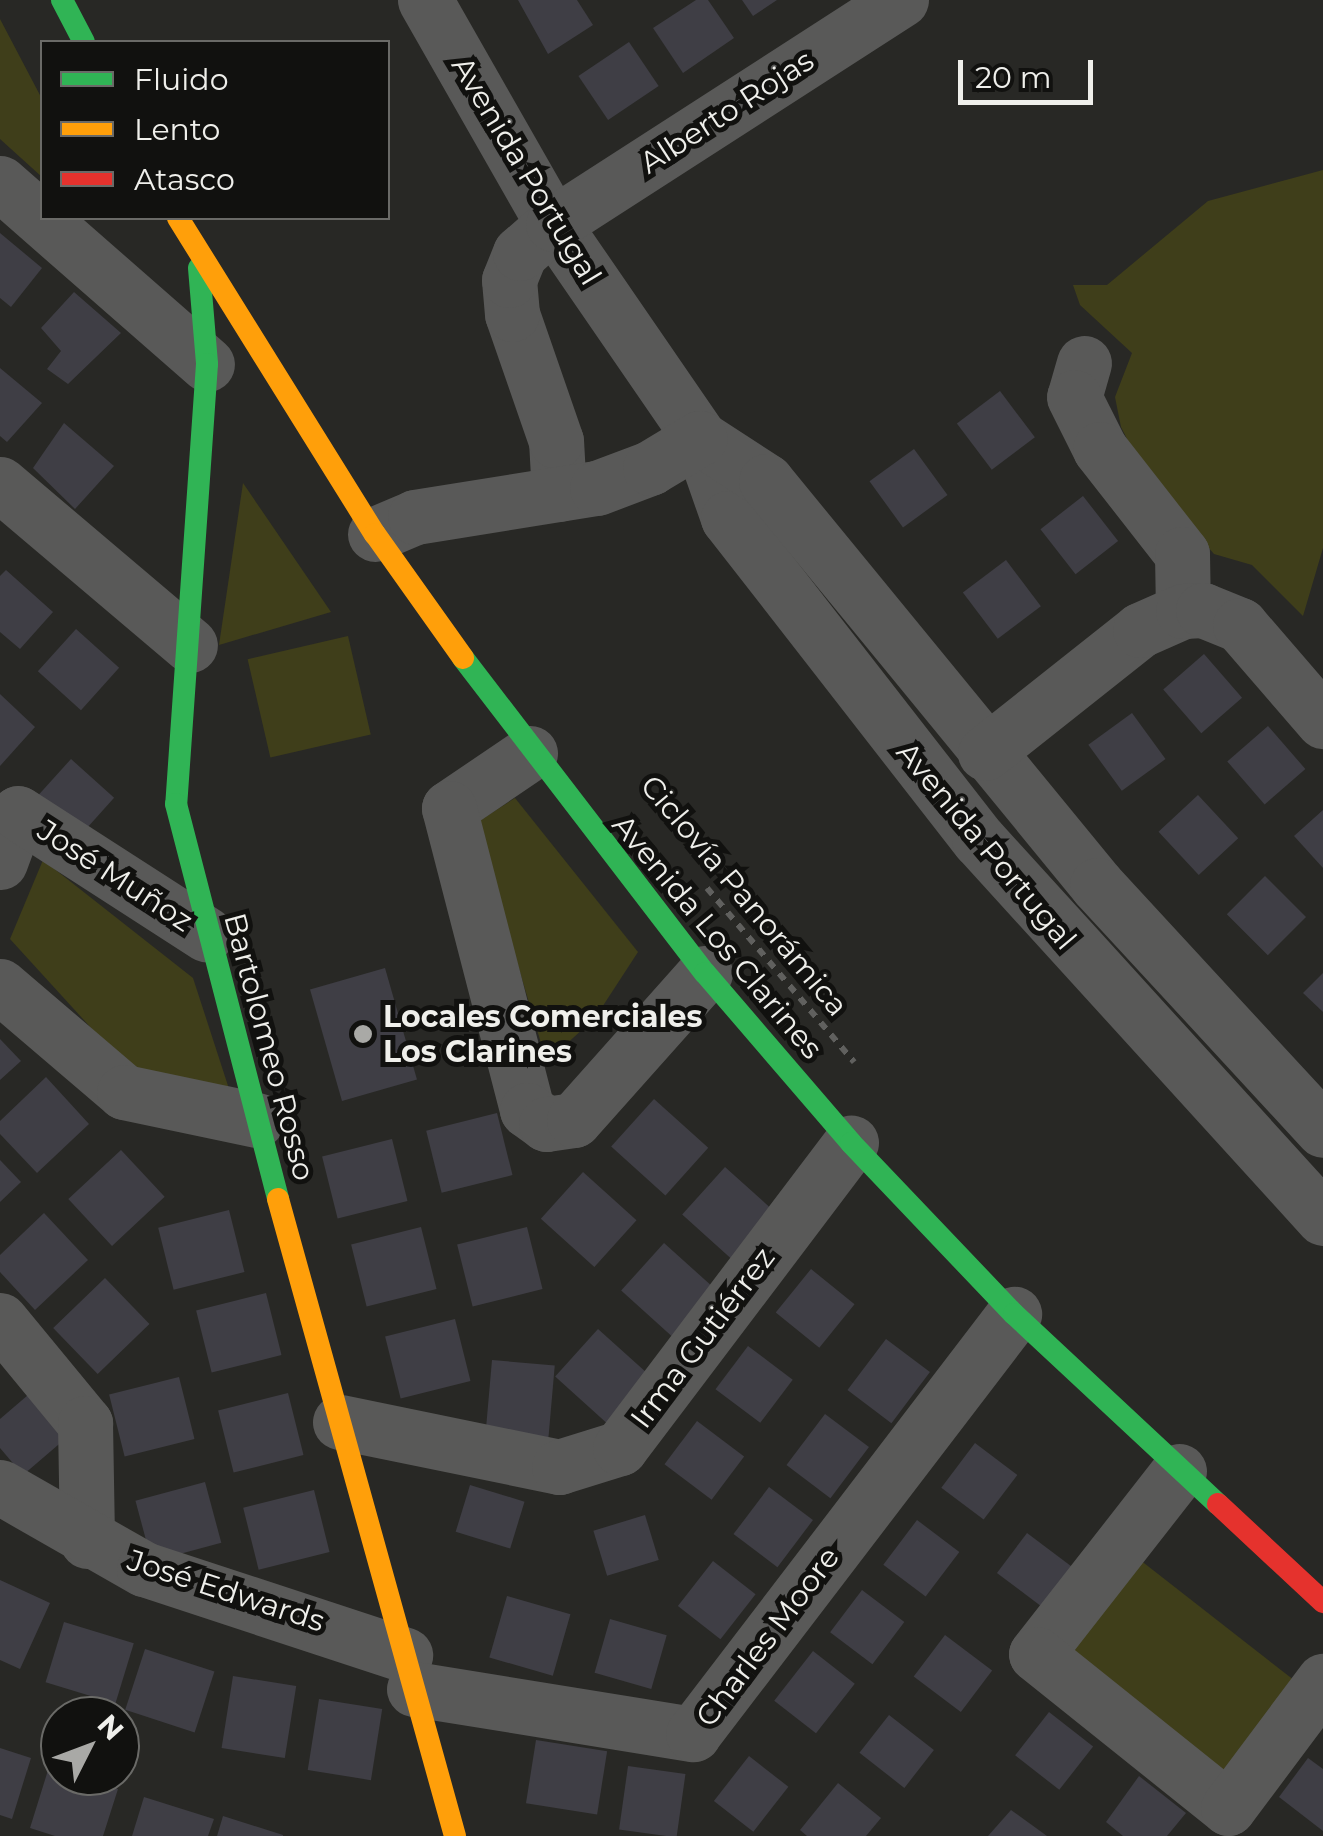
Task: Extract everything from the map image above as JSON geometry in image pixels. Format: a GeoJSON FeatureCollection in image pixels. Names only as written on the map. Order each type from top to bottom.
{"type":"FeatureCollection","features":[{"type":"Feature","properties":{"kind":"street"},"geometry":{"type":"LineString","coordinates":[[62,0],[83,40]]}},
{"type":"Feature","properties":{"kind":"street","name":"Avenida Portugal"},"geometry":{"type":"LineString","coordinates":[[424,0],[553,224],[700,438],[728,518],[889,730],[1072,948],[1323,1218]]}},
{"type":"Feature","properties":{"kind":"street","name":"Alberto Rojas"},"geometry":{"type":"LineString","coordinates":[[559,494],[556,441],[512,314],[509,280],[520,253],[553,224],[901,0]]}},
{"type":"Feature","properties":{"kind":"street"},"geometry":{"type":"LineString","coordinates":[[0,184],[40,219]]}},
{"type":"Feature","properties":{"kind":"street"},"geometry":{"type":"LineString","coordinates":[[42,220],[208,364]]}},
{"type":"Feature","properties":{"kind":"street","name":"Avenida Los Clarines"},"geometry":{"type":"LineString","coordinates":[[179,220],[376,534],[530,753],[704,973],[852,1143],[1014,1314],[1323,1602]]}},
{"type":"Feature","properties":{"kind":"street","name":"Bartolomeo Rosso"},"geometry":{"type":"LineString","coordinates":[[198,255],[208,364],[176,804],[206,934],[454,1836]]}},
{"type":"Feature","properties":{"kind":"street"},"geometry":{"type":"LineString","coordinates":[[1084,363],[1074,398],[1100,450],[1182,554],[1184,610]]}},
{"type":"Feature","properties":{"kind":"street"},"geometry":{"type":"LineString","coordinates":[[376,534],[415,517],[559,494],[650,468],[700,438]]}},
{"type":"Feature","properties":{"kind":"street","name":"Avenida Portugal"},"geometry":{"type":"LineString","coordinates":[[700,438],[766,481],[986,752],[1198,999],[1323,1130]]}},
{"type":"Feature","properties":{"kind":"street"},"geometry":{"type":"LineString","coordinates":[[0,484],[190,644]]}},
{"type":"Feature","properties":{"kind":"street"},"geometry":{"type":"LineString","coordinates":[[986,752],[1140,630],[1184,610],[1204,610],[1240,626],[1323,721]]}},
{"type":"Feature","properties":{"kind":"street"},"geometry":{"type":"LineString","coordinates":[[530,753],[449,808],[526,1110],[546,1124],[574,1120],[704,973]]}},
{"type":"Feature","properties":{"kind":"street","name":"José Muñoz"},"geometry":{"type":"LineString","coordinates":[[0,862],[18,814],[206,934]]}},
{"type":"Feature","properties":{"kind":"street"},"geometry":{"type":"LineString","coordinates":[[0,986],[124,1092],[258,1120]]}},
{"type":"Feature","properties":{"kind":"street","name":"Irma Gutiérrez"},"geometry":{"type":"LineString","coordinates":[[340,1422],[559,1467],[620,1448],[852,1143]]}},
{"type":"Feature","properties":{"kind":"street","name":"Charles Moore"},"geometry":{"type":"LineString","coordinates":[[409,1671],[693,1734],[1014,1314]]}},
{"type":"Feature","properties":{"kind":"street"},"geometry":{"type":"LineString","coordinates":[[0,1320],[85,1423],[87,1541]]}},
{"type":"Feature","properties":{"kind":"street"},"geometry":{"type":"LineString","coordinates":[[1179,1471],[1036,1654],[1228,1808],[1323,1681]]}},
{"type":"Feature","properties":{"kind":"street","name":"José Edwards"},"geometry":{"type":"LineString","coordinates":[[0,1487],[87,1541],[144,1569],[409,1671]]}},
{"type":"Feature","properties":{"kind":"path","name":"Ciclovía Panorámica"},"geometry":{"type":"LineString","coordinates":[[693,871],[857,1066]]}},
{"type":"Feature","properties":{"kind":"shaded area"},"geometry":{"type":"Polygon","coordinates":[[[0,19],[40,95],[40,175],[0,139],[0,19]]]}},
{"type":"Feature","properties":{"kind":"shaded area"},"geometry":{"type":"Polygon","coordinates":[[[1323,170],[1323,548],[1303,616],[1252,565],[1214,554],[1145,474],[1121,427],[1115,397],[1132,353],[1080,305],[1073,285],[1107,285],[1208,201],[1323,170]]]}},
{"type":"Feature","properties":{"kind":"shaded area"},"geometry":{"type":"Polygon","coordinates":[[[243,483],[331,612],[219,645],[243,483]]]}},
{"type":"Feature","properties":{"kind":"shaded area"},"geometry":{"type":"Polygon","coordinates":[[[348,636],[371,734],[270,758],[248,659],[348,636]]]}},
{"type":"Feature","properties":{"kind":"shaded area"},"geometry":{"type":"Polygon","coordinates":[[[515,798],[638,952],[595,1018],[562,1048],[543,1050],[476,823],[515,798]]]}},
{"type":"Feature","properties":{"kind":"shaded area"},"geometry":{"type":"Polygon","coordinates":[[[43,860],[193,978],[232,1098],[145,1087],[10,939],[43,860]]]}},
{"type":"Feature","properties":{"kind":"shaded area"},"geometry":{"type":"Polygon","coordinates":[[[1135,1556],[1294,1680],[1220,1775],[1061,1651],[1135,1556]]]}},
{"type":"Feature","properties":{"kind":"building"},"geometry":{"type":"Polygon","coordinates":[[[518,0],[577,0],[593,25],[548,54],[518,0]]]}},
{"type":"Feature","properties":{"kind":"building"},"geometry":{"type":"Polygon","coordinates":[[[696,0],[708,0],[734,38],[683,73],[653,28],[696,0]]]}},
{"type":"Feature","properties":{"kind":"building"},"geometry":{"type":"Polygon","coordinates":[[[742,0],[777,0],[753,16],[742,0]]]}},
{"type":"Feature","properties":{"kind":"building"},"geometry":{"type":"Polygon","coordinates":[[[629,42],[659,86],[608,120],[578,76],[629,42]]]}},
{"type":"Feature","properties":{"kind":"building"},"geometry":{"type":"Polygon","coordinates":[[[0,233],[42,268],[11,307],[0,298],[0,233]]]}},
{"type":"Feature","properties":{"kind":"building"},"geometry":{"type":"Polygon","coordinates":[[[74,292],[121,333],[68,384],[47,369],[61,351],[41,328],[74,292]]]}},
{"type":"Feature","properties":{"kind":"building"},"geometry":{"type":"Polygon","coordinates":[[[0,368],[42,403],[7,442],[0,436],[0,368]]]}},
{"type":"Feature","properties":{"kind":"building"},"geometry":{"type":"Polygon","coordinates":[[[1000,391],[1035,437],[992,470],[957,423],[1000,391]]]}},
{"type":"Feature","properties":{"kind":"building"},"geometry":{"type":"Polygon","coordinates":[[[64,423],[114,466],[75,509],[33,468],[64,423]]]}},
{"type":"Feature","properties":{"kind":"building"},"geometry":{"type":"Polygon","coordinates":[[[914,449],[948,495],[903,527],[870,481],[914,449]]]}},
{"type":"Feature","properties":{"kind":"building"},"geometry":{"type":"Polygon","coordinates":[[[1083,496],[1118,541],[1076,574],[1040,529],[1083,496]]]}},
{"type":"Feature","properties":{"kind":"building"},"geometry":{"type":"Polygon","coordinates":[[[1006,560],[1041,606],[998,639],[963,592],[1006,560]]]}},
{"type":"Feature","properties":{"kind":"building"},"geometry":{"type":"Polygon","coordinates":[[[6,570],[53,612],[20,649],[0,632],[0,576],[6,570]]]}},
{"type":"Feature","properties":{"kind":"building"},"geometry":{"type":"Polygon","coordinates":[[[76,629],[119,668],[81,710],[38,671],[76,629]]]}},
{"type":"Feature","properties":{"kind":"building"},"geometry":{"type":"Polygon","coordinates":[[[1204,654],[1242,698],[1201,733],[1163,689],[1204,654]]]}},
{"type":"Feature","properties":{"kind":"building"},"geometry":{"type":"Polygon","coordinates":[[[0,694],[35,727],[0,766],[0,694]]]}},
{"type":"Feature","properties":{"kind":"building"},"geometry":{"type":"Polygon","coordinates":[[[1132,713],[1166,759],[1122,791],[1088,745],[1132,713]]]}},
{"type":"Feature","properties":{"kind":"building"},"geometry":{"type":"Polygon","coordinates":[[[1268,726],[1305,769],[1265,804],[1227,761],[1268,726]]]}},
{"type":"Feature","properties":{"kind":"building"},"geometry":{"type":"Polygon","coordinates":[[[71,759],[114,798],[76,840],[33,801],[71,759]]]}},
{"type":"Feature","properties":{"kind":"building"},"geometry":{"type":"Polygon","coordinates":[[[1198,795],[1238,838],[1199,875],[1159,832],[1198,795]]]}},
{"type":"Feature","properties":{"kind":"building"},"geometry":{"type":"Polygon","coordinates":[[[1323,810],[1323,868],[1294,836],[1323,810]]]}},
{"type":"Feature","properties":{"kind":"building"},"geometry":{"type":"Polygon","coordinates":[[[1265,876],[1306,917],[1268,955],[1227,914],[1265,876]]]}},
{"type":"Feature","properties":{"kind":"building","name":"Locales Comerciales Los Clarines"},"geometry":{"type":"Polygon","coordinates":[[[385,968],[417,1080],[342,1101],[310,989],[385,968]]]}},
{"type":"Feature","properties":{"kind":"building"},"geometry":{"type":"Polygon","coordinates":[[[1323,973],[1323,1012],[1303,993],[1323,973]]]}},
{"type":"Feature","properties":{"kind":"building"},"geometry":{"type":"Polygon","coordinates":[[[0,1039],[21,1061],[0,1080],[0,1039]]]}},
{"type":"Feature","properties":{"kind":"building"},"geometry":{"type":"Polygon","coordinates":[[[46,1077],[89,1124],[37,1173],[0,1134],[0,1121],[46,1077]]]}},
{"type":"Feature","properties":{"kind":"building"},"geometry":{"type":"Polygon","coordinates":[[[654,1099],[708,1148],[665,1195],[611,1147],[654,1099]]]}},
{"type":"Feature","properties":{"kind":"building"},"geometry":{"type":"Polygon","coordinates":[[[497,1113],[512,1175],[442,1193],[426,1131],[497,1113]]]}},
{"type":"Feature","properties":{"kind":"building"},"geometry":{"type":"Polygon","coordinates":[[[392,1139],[407,1201],[338,1219],[322,1156],[392,1139]]]}},
{"type":"Feature","properties":{"kind":"building"},"geometry":{"type":"Polygon","coordinates":[[[121,1150],[165,1197],[112,1246],[68,1199],[121,1150]]]}},
{"type":"Feature","properties":{"kind":"building"},"geometry":{"type":"Polygon","coordinates":[[[0,1160],[21,1182],[0,1202],[0,1160]]]}},
{"type":"Feature","properties":{"kind":"building"},"geometry":{"type":"Polygon","coordinates":[[[725,1167],[779,1215],[736,1263],[682,1215],[725,1167]]]}},
{"type":"Feature","properties":{"kind":"building"},"geometry":{"type":"Polygon","coordinates":[[[583,1172],[637,1220],[594,1267],[541,1219],[583,1172]]]}},
{"type":"Feature","properties":{"kind":"building"},"geometry":{"type":"Polygon","coordinates":[[[229,1210],[244,1272],[174,1290],[158,1228],[229,1210]]]}},
{"type":"Feature","properties":{"kind":"building"},"geometry":{"type":"Polygon","coordinates":[[[44,1213],[88,1260],[35,1310],[0,1272],[0,1255],[44,1213]]]}},
{"type":"Feature","properties":{"kind":"building"},"geometry":{"type":"Polygon","coordinates":[[[421,1227],[436,1289],[367,1307],[351,1244],[421,1227]]]}},
{"type":"Feature","properties":{"kind":"building"},"geometry":{"type":"Polygon","coordinates":[[[527,1227],[542,1289],[473,1307],[457,1244],[527,1227]]]}},
{"type":"Feature","properties":{"kind":"building"},"geometry":{"type":"Polygon","coordinates":[[[664,1243],[718,1292],[675,1339],[621,1291],[664,1243]]]}},
{"type":"Feature","properties":{"kind":"building"},"geometry":{"type":"Polygon","coordinates":[[[811,1269],[855,1304],[819,1348],[776,1313],[811,1269]]]}},
{"type":"Feature","properties":{"kind":"building"},"geometry":{"type":"Polygon","coordinates":[[[105,1278],[149,1324],[98,1374],[53,1328],[105,1278]]]}},
{"type":"Feature","properties":{"kind":"building"},"geometry":{"type":"Polygon","coordinates":[[[266,1293],[281,1355],[212,1373],[196,1310],[266,1293]]]}},
{"type":"Feature","properties":{"kind":"building"},"geometry":{"type":"Polygon","coordinates":[[[455,1319],[470,1381],[401,1399],[385,1336],[455,1319]]]}},
{"type":"Feature","properties":{"kind":"building"},"geometry":{"type":"Polygon","coordinates":[[[598,1329],[652,1378],[609,1425],[555,1377],[598,1329]]]}},
{"type":"Feature","properties":{"kind":"building"},"geometry":{"type":"Polygon","coordinates":[[[886,1339],[930,1372],[891,1423],[847,1390],[886,1339]]]}},
{"type":"Feature","properties":{"kind":"building"},"geometry":{"type":"Polygon","coordinates":[[[748,1346],[793,1380],[760,1423],[716,1389],[748,1346]]]}},
{"type":"Feature","properties":{"kind":"building"},"geometry":{"type":"Polygon","coordinates":[[[492,1360],[555,1365],[548,1437],[486,1432],[492,1360]]]}},
{"type":"Feature","properties":{"kind":"building"},"geometry":{"type":"Polygon","coordinates":[[[179,1377],[194,1439],[125,1457],[109,1394],[179,1377]]]}},
{"type":"Feature","properties":{"kind":"building"},"geometry":{"type":"Polygon","coordinates":[[[288,1393],[303,1455],[234,1473],[218,1410],[288,1393]]]}},
{"type":"Feature","properties":{"kind":"building"},"geometry":{"type":"Polygon","coordinates":[[[28,1395],[65,1439],[23,1475],[0,1448],[0,1419],[28,1395]]]}},
{"type":"Feature","properties":{"kind":"building"},"geometry":{"type":"Polygon","coordinates":[[[825,1414],[869,1447],[830,1498],[786,1465],[825,1414]]]}},
{"type":"Feature","properties":{"kind":"building"},"geometry":{"type":"Polygon","coordinates":[[[697,1421],[744,1457],[712,1500],[665,1464],[697,1421]]]}},
{"type":"Feature","properties":{"kind":"building"},"geometry":{"type":"Polygon","coordinates":[[[975,1443],[1017,1475],[984,1520],[941,1488],[975,1443]]]}},
{"type":"Feature","properties":{"kind":"building"},"geometry":{"type":"Polygon","coordinates":[[[205,1482],[221,1543],[152,1561],[135,1501],[205,1482]]]}},
{"type":"Feature","properties":{"kind":"building"},"geometry":{"type":"Polygon","coordinates":[[[470,1485],[525,1502],[510,1549],[456,1532],[470,1485]]]}},
{"type":"Feature","properties":{"kind":"building"},"geometry":{"type":"Polygon","coordinates":[[[769,1487],[813,1520],[777,1567],[733,1534],[769,1487]]]}},
{"type":"Feature","properties":{"kind":"building"},"geometry":{"type":"Polygon","coordinates":[[[314,1490],[329,1552],[259,1570],[243,1508],[314,1490]]]}},
{"type":"Feature","properties":{"kind":"building"},"geometry":{"type":"Polygon","coordinates":[[[645,1515],[659,1560],[607,1576],[593,1531],[645,1515]]]}},
{"type":"Feature","properties":{"kind":"building"},"geometry":{"type":"Polygon","coordinates":[[[917,1520],[959,1552],[926,1597],[883,1565],[917,1520]]]}},
{"type":"Feature","properties":{"kind":"building"},"geometry":{"type":"Polygon","coordinates":[[[1027,1533],[1075,1569],[1045,1609],[997,1573],[1027,1533]]]}},
{"type":"Feature","properties":{"kind":"building"},"geometry":{"type":"Polygon","coordinates":[[[713,1561],[756,1594],[720,1639],[678,1606],[713,1561]]]}},
{"type":"Feature","properties":{"kind":"building"},"geometry":{"type":"Polygon","coordinates":[[[0,1580],[50,1603],[20,1669],[0,1660],[0,1580]]]}},
{"type":"Feature","properties":{"kind":"building"},"geometry":{"type":"Polygon","coordinates":[[[862,1590],[904,1622],[872,1664],[830,1632],[862,1590]]]}},
{"type":"Feature","properties":{"kind":"building"},"geometry":{"type":"Polygon","coordinates":[[[507,1596],[570,1614],[553,1676],[489,1658],[507,1596]]]}},
{"type":"Feature","properties":{"kind":"building"},"geometry":{"type":"Polygon","coordinates":[[[610,1619],[667,1635],[651,1689],[595,1673],[610,1619]]]}},
{"type":"Feature","properties":{"kind":"building"},"geometry":{"type":"Polygon","coordinates":[[[64,1622],[134,1643],[118,1696],[91,1696],[46,1682],[64,1622]]]}},
{"type":"Feature","properties":{"kind":"building"},"geometry":{"type":"Polygon","coordinates":[[[945,1635],[992,1671],[961,1712],[914,1677],[945,1635]]]}},
{"type":"Feature","properties":{"kind":"building"},"geometry":{"type":"Polygon","coordinates":[[[145,1649],[214,1672],[195,1732],[140,1715],[140,1696],[130,1696],[145,1649]]]}},
{"type":"Feature","properties":{"kind":"building"},"geometry":{"type":"Polygon","coordinates":[[[813,1651],[855,1684],[816,1733],[774,1701],[813,1651]]]}},
{"type":"Feature","properties":{"kind":"building"},"geometry":{"type":"Polygon","coordinates":[[[233,1676],[296,1686],[285,1758],[222,1748],[233,1676]]]}},
{"type":"Feature","properties":{"kind":"building"},"geometry":{"type":"Polygon","coordinates":[[[319,1699],[382,1709],[371,1780],[308,1770],[319,1699]]]}},
{"type":"Feature","properties":{"kind":"building"},"geometry":{"type":"Polygon","coordinates":[[[1049,1712],[1093,1746],[1059,1790],[1015,1755],[1049,1712]]]}},
{"type":"Feature","properties":{"kind":"building"},"geometry":{"type":"Polygon","coordinates":[[[889,1715],[934,1750],[904,1788],[859,1753],[889,1715]]]}},
{"type":"Feature","properties":{"kind":"building"},"geometry":{"type":"Polygon","coordinates":[[[536,1740],[607,1751],[597,1814],[526,1803],[536,1740]]]}},
{"type":"Feature","properties":{"kind":"building"},"geometry":{"type":"Polygon","coordinates":[[[0,1748],[31,1758],[12,1819],[0,1815],[0,1748]]]}},
{"type":"Feature","properties":{"kind":"building"},"geometry":{"type":"Polygon","coordinates":[[[749,1756],[788,1787],[753,1832],[714,1801],[749,1756]]]}},
{"type":"Feature","properties":{"kind":"building"},"geometry":{"type":"Polygon","coordinates":[[[1308,1758],[1323,1769],[1323,1831],[1279,1797],[1308,1758]]]}},
{"type":"Feature","properties":{"kind":"building"},"geometry":{"type":"Polygon","coordinates":[[[628,1766],[685,1774],[677,1836],[619,1829],[628,1766]]]}},
{"type":"Feature","properties":{"kind":"building"},"geometry":{"type":"Polygon","coordinates":[[[1139,1776],[1186,1813],[1167,1836],[1123,1836],[1106,1822],[1139,1776]]]}},
{"type":"Feature","properties":{"kind":"building"},"geometry":{"type":"Polygon","coordinates":[[[838,1783],[881,1818],[866,1836],[807,1836],[800,1830],[838,1783]]]}},
{"type":"Feature","properties":{"kind":"building"},"geometry":{"type":"Polygon","coordinates":[[[40,1796],[116,1796],[103,1836],[55,1836],[30,1828],[40,1796]]]}},
{"type":"Feature","properties":{"kind":"building"},"geometry":{"type":"Polygon","coordinates":[[[144,1797],[214,1819],[208,1836],[132,1836],[144,1797]]]}},
{"type":"Feature","properties":{"kind":"building"},"geometry":{"type":"Polygon","coordinates":[[[1011,1810],[1047,1836],[988,1836],[1011,1810]]]}},
{"type":"Feature","properties":{"kind":"building"},"geometry":{"type":"Polygon","coordinates":[[[223,1816],[283,1835],[283,1836],[217,1836],[223,1816]]]}},
{"type":"Feature","properties":{"kind":"traffic: fast"},"geometry":{"type":"LineString","coordinates":[[62,0],[83,40]]}},
{"type":"Feature","properties":{"kind":"traffic: fast"},"geometry":{"type":"LineString","coordinates":[[199,268],[207,364],[176,804],[278,1199]]}},
{"type":"Feature","properties":{"kind":"traffic: fast"},"geometry":{"type":"LineString","coordinates":[[463,658],[705,973],[851,1143],[1014,1314],[1218,1504]]}},
{"type":"Feature","properties":{"kind":"traffic: slow"},"geometry":{"type":"LineString","coordinates":[[179,220],[375,534],[463,658]]}},
{"type":"Feature","properties":{"kind":"traffic: slow"},"geometry":{"type":"LineString","coordinates":[[278,1199],[455,1836]]}},
{"type":"Feature","properties":{"kind":"traffic: jam"},"geometry":{"type":"LineString","coordinates":[[1218,1504],[1323,1602]]}},
{"type":"Feature","properties":{"kind":"place","name":"Locales Comerciales Los Clarines"},"geometry":{"type":"Point","coordinates":[363,1034]}}]}
